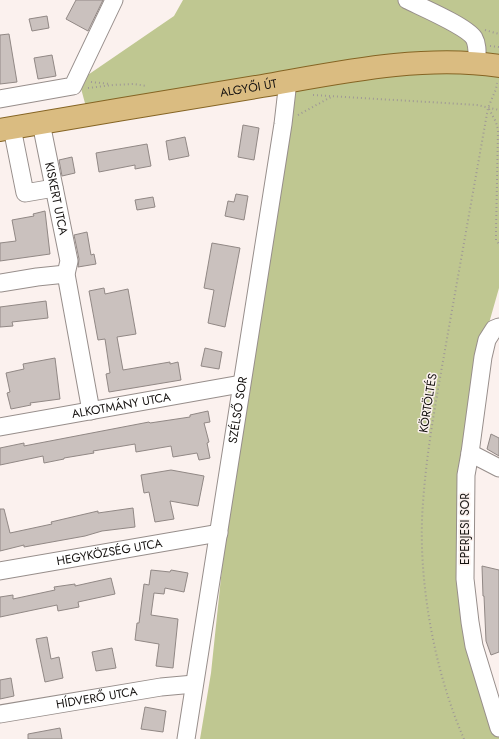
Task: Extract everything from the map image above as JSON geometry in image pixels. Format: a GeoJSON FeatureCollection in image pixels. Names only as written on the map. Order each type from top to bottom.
{"type":"FeatureCollection","features":[{"type":"Feature","properties":{"kind":"main road","name":"ALGYŐI ÚT"},"geometry":{"type":"LineString","coordinates":[[6,129],[351,70],[416,64],[477,62],[498,71]]}},
{"type":"Feature","properties":{"kind":"street"},"geometry":{"type":"LineString","coordinates":[[0,99],[74,83],[114,0]]}},
{"type":"Feature","properties":{"kind":"street"},"geometry":{"type":"LineString","coordinates":[[407,0],[446,19],[468,32],[477,46],[477,62]]}},
{"type":"Feature","properties":{"kind":"street","name":"SZÉLSŐ SOR"},"geometry":{"type":"LineString","coordinates":[[186,739],[283,124],[288,81]]}},
{"type":"Feature","properties":{"kind":"street","name":"KISKERT UTCA"},"geometry":{"type":"LineString","coordinates":[[41,123],[69,262],[66,274],[91,411]]}},
{"type":"Feature","properties":{"kind":"street"},"geometry":{"type":"LineString","coordinates":[[6,129],[25,193],[54,188]]}},
{"type":"Feature","properties":{"kind":"street"},"geometry":{"type":"LineString","coordinates":[[0,283],[66,274]]}},
{"type":"Feature","properties":{"kind":"street","name":"EPERJESI SOR"},"geometry":{"type":"LineString","coordinates":[[497,328],[487,340],[483,357],[466,475],[465,579],[474,646],[499,728]]}},
{"type":"Feature","properties":{"kind":"street","name":"ALKOTMÁNY UTCA"},"geometry":{"type":"LineString","coordinates":[[0,427],[242,384]]}},
{"type":"Feature","properties":{"kind":"street"},"geometry":{"type":"LineString","coordinates":[[470,453],[499,468]]}},
{"type":"Feature","properties":{"kind":"street","name":"HEGYKÖZSÉG UTCA"},"geometry":{"type":"LineString","coordinates":[[0,571],[218,533]]}},
{"type":"Feature","properties":{"kind":"street","name":"HÍDVERŐ UTCA"},"geometry":{"type":"LineString","coordinates":[[0,714],[161,687],[194,684]]}},
{"type":"Feature","properties":{"kind":"path","name":"KÖRTÖLTÉS"},"geometry":{"type":"LineString","coordinates":[[464,739],[448,699],[436,652],[426,600],[422,547],[423,503],[435,410],[488,108],[496,89],[498,71]]}},
{"type":"Feature","properties":{"kind":"path"},"geometry":{"type":"LineString","coordinates":[[74,83],[113,85],[92,88],[74,83]]}},
{"type":"Feature","properties":{"kind":"path"},"geometry":{"type":"LineString","coordinates":[[283,124],[332,96],[477,105],[499,110]]}},
{"type":"Feature","properties":{"kind":"path"},"geometry":{"type":"LineString","coordinates":[[488,108],[496,122],[498,130],[496,240],[499,244]]}},
{"type":"Feature","properties":{"kind":"green space"},"geometry":{"type":"Polygon","coordinates":[[[183,0],[499,0],[499,288],[472,383],[464,624],[499,739],[200,739],[211,673],[228,511],[285,73],[86,107],[79,81],[174,16],[183,0]]]}},
{"type":"Feature","properties":{"kind":"building"},"geometry":{"type":"Polygon","coordinates":[[[76,0],[103,0],[88,31],[66,19],[76,0]]]}},
{"type":"Feature","properties":{"kind":"building"},"geometry":{"type":"Polygon","coordinates":[[[47,16],[49,28],[32,31],[29,19],[47,16]]]}},
{"type":"Feature","properties":{"kind":"building"},"geometry":{"type":"Polygon","coordinates":[[[9,34],[17,82],[0,84],[0,35],[9,34]]]}},
{"type":"Feature","properties":{"kind":"building"},"geometry":{"type":"Polygon","coordinates":[[[52,55],[56,76],[38,79],[34,58],[52,55]]]}},
{"type":"Feature","properties":{"kind":"building"},"geometry":{"type":"Polygon","coordinates":[[[243,125],[259,128],[254,160],[238,157],[243,125]]]}},
{"type":"Feature","properties":{"kind":"building"},"geometry":{"type":"Polygon","coordinates":[[[185,137],[189,156],[169,160],[166,141],[185,137]]]}},
{"type":"Feature","properties":{"kind":"building"},"geometry":{"type":"Polygon","coordinates":[[[147,144],[151,166],[135,169],[135,165],[99,172],[96,153],[147,144]]]}},
{"type":"Feature","properties":{"kind":"building"},"geometry":{"type":"Polygon","coordinates":[[[72,157],[75,173],[62,176],[59,160],[72,157]]]}},
{"type":"Feature","properties":{"kind":"building"},"geometry":{"type":"Polygon","coordinates":[[[236,194],[248,196],[244,220],[225,216],[228,201],[234,202],[236,194]]]}},
{"type":"Feature","properties":{"kind":"building"},"geometry":{"type":"Polygon","coordinates":[[[153,197],[155,207],[137,210],[135,200],[153,197]]]}},
{"type":"Feature","properties":{"kind":"building"},"geometry":{"type":"Polygon","coordinates":[[[45,211],[50,254],[0,261],[0,243],[16,241],[12,220],[34,216],[33,214],[45,211]]]}},
{"type":"Feature","properties":{"kind":"building"},"geometry":{"type":"Polygon","coordinates":[[[87,232],[91,255],[94,254],[96,264],[78,267],[79,259],[74,235],[87,232]]]}},
{"type":"Feature","properties":{"kind":"building"},"geometry":{"type":"Polygon","coordinates":[[[212,243],[240,248],[225,327],[208,323],[214,290],[204,288],[212,243]]]}},
{"type":"Feature","properties":{"kind":"building"},"geometry":{"type":"Polygon","coordinates":[[[104,288],[105,294],[128,289],[136,334],[117,337],[123,370],[178,362],[181,380],[109,392],[106,374],[110,373],[105,339],[98,340],[89,291],[104,288]]]}},
{"type":"Feature","properties":{"kind":"building"},"geometry":{"type":"Polygon","coordinates":[[[46,301],[48,318],[12,322],[13,326],[0,327],[0,307],[46,301]]]}},
{"type":"Feature","properties":{"kind":"building"},"geometry":{"type":"Polygon","coordinates":[[[205,348],[222,352],[219,369],[201,366],[205,348]]]}},
{"type":"Feature","properties":{"kind":"building"},"geometry":{"type":"Polygon","coordinates":[[[55,358],[60,399],[30,403],[31,405],[11,409],[7,393],[10,392],[6,373],[24,369],[23,364],[55,358]]]}},
{"type":"Feature","properties":{"kind":"building"},"geometry":{"type":"Polygon","coordinates":[[[208,411],[210,422],[204,423],[209,442],[207,443],[210,458],[199,460],[197,453],[173,457],[171,446],[136,452],[135,444],[93,451],[94,453],[44,463],[43,456],[0,465],[0,448],[24,443],[24,446],[149,422],[190,417],[190,415],[208,411]]]}},
{"type":"Feature","properties":{"kind":"building"},"geometry":{"type":"Polygon","coordinates":[[[491,434],[499,438],[499,456],[487,449],[491,434]]]}},
{"type":"Feature","properties":{"kind":"building"},"geometry":{"type":"Polygon","coordinates":[[[171,470],[204,476],[198,506],[170,501],[174,519],[155,522],[149,492],[144,493],[141,475],[171,470]]]}},
{"type":"Feature","properties":{"kind":"building"},"geometry":{"type":"Polygon","coordinates":[[[133,508],[135,527],[102,531],[85,536],[24,547],[24,545],[0,551],[0,509],[4,509],[10,533],[52,524],[51,522],[98,511],[98,513],[133,508]]]}},
{"type":"Feature","properties":{"kind":"building"},"geometry":{"type":"Polygon","coordinates":[[[482,566],[499,570],[499,652],[491,655],[486,641],[482,566]]]}},
{"type":"Feature","properties":{"kind":"building"},"geometry":{"type":"Polygon","coordinates":[[[151,570],[170,572],[171,570],[188,573],[184,592],[165,588],[164,594],[154,593],[151,615],[178,619],[173,668],[156,666],[159,644],[135,640],[137,623],[139,623],[144,584],[149,585],[151,570]]]}},
{"type":"Feature","properties":{"kind":"building"},"geometry":{"type":"Polygon","coordinates":[[[111,578],[115,594],[78,602],[79,607],[58,611],[57,605],[0,617],[0,597],[13,595],[13,599],[55,590],[54,587],[75,584],[75,586],[111,578]]]}},
{"type":"Feature","properties":{"kind":"building"},"geometry":{"type":"Polygon","coordinates":[[[47,637],[51,659],[59,657],[63,678],[45,682],[36,639],[47,637]]]}},
{"type":"Feature","properties":{"kind":"building"},"geometry":{"type":"Polygon","coordinates":[[[112,648],[116,668],[96,671],[92,652],[112,648]]]}},
{"type":"Feature","properties":{"kind":"building"},"geometry":{"type":"Polygon","coordinates":[[[11,678],[14,696],[0,699],[0,680],[11,678]]]}},
{"type":"Feature","properties":{"kind":"building"},"geometry":{"type":"Polygon","coordinates":[[[145,707],[166,711],[163,732],[141,729],[145,707]]]}},
{"type":"Feature","properties":{"kind":"building"},"geometry":{"type":"Polygon","coordinates":[[[60,728],[62,739],[28,739],[28,734],[60,728]]]}}]}
